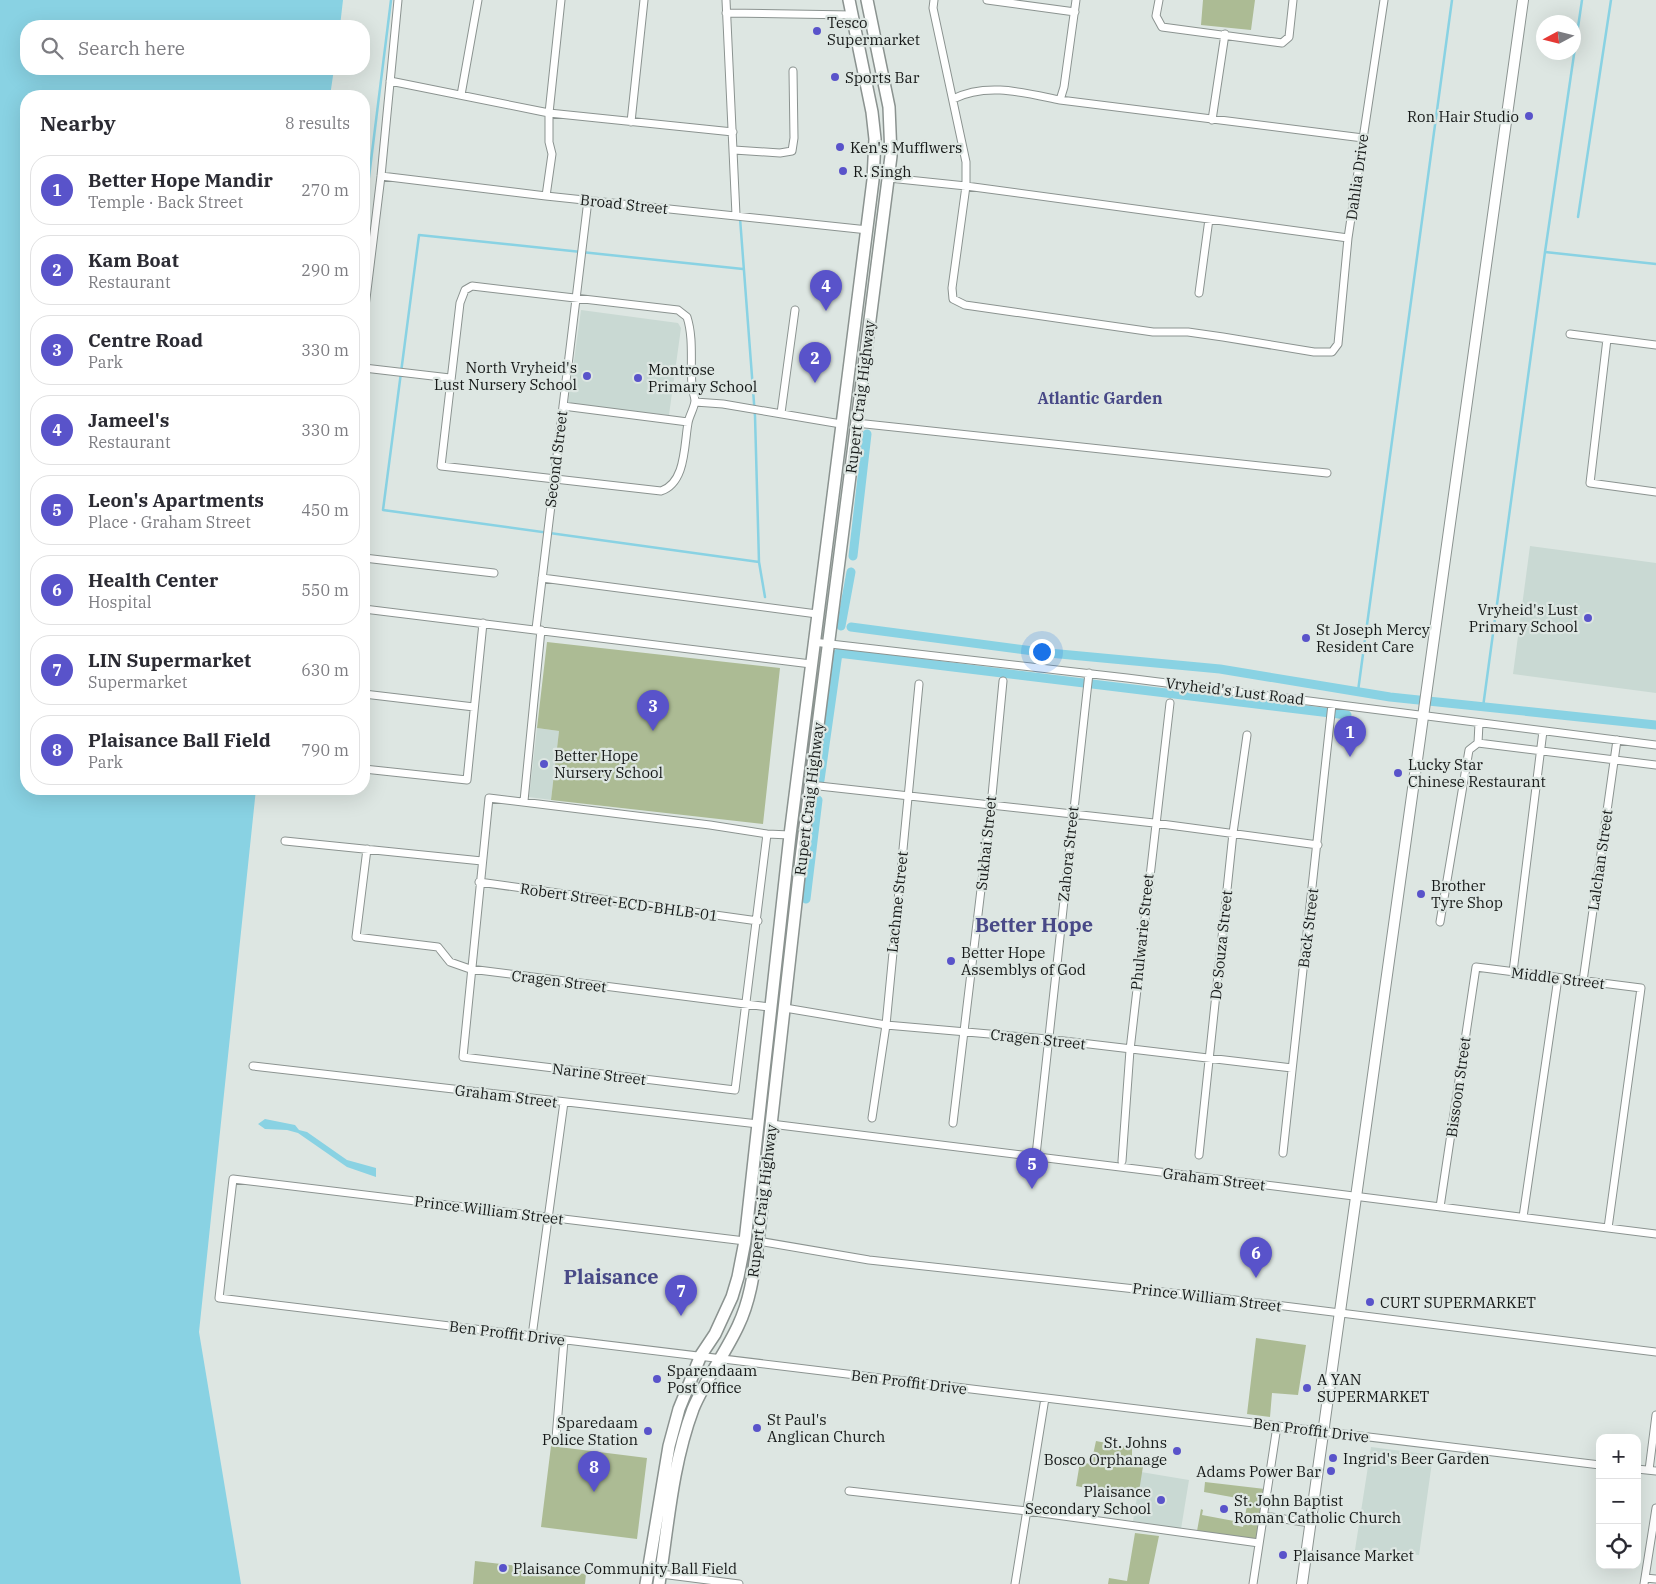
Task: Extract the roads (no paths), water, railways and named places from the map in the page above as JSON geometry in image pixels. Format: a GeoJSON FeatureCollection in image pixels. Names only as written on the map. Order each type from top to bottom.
{"type":"FeatureCollection","features":[{"type":"Feature","properties":{"kind":"main road","name":"Rupert Craig Highway"},"geometry":{"type":"LineString","coordinates":[[646,1584],[669,1446],[679,1409],[701,1355],[715,1334],[732,1298],[745,1241],[769,1007],[813,642],[868,230],[875,139],[872,112],[849,0]]}},
{"type":"Feature","properties":{"kind":"main road","name":"Rupert Craig Highway"},"geometry":{"type":"LineString","coordinates":[[660,1579],[676,1469],[684,1439],[693,1408],[739,1325],[749,1296],[758,1241],[810,785],[830,643],[891,156],[889,107],[867,0]]}},
{"type":"Feature","properties":{"kind":"main road"},"geometry":{"type":"LineString","coordinates":[[1302,1584],[1523,0]]}},
{"type":"Feature","properties":{"kind":"street"},"geometry":{"type":"LineString","coordinates":[[370,266],[381,176],[398,0]]}},
{"type":"Feature","properties":{"kind":"street"},"geometry":{"type":"LineString","coordinates":[[461,95],[478,0]]}},
{"type":"Feature","properties":{"kind":"street"},"geometry":{"type":"LineString","coordinates":[[546,196],[552,154],[548,142],[549,113],[561,0]]}},
{"type":"Feature","properties":{"kind":"street"},"geometry":{"type":"LineString","coordinates":[[631,122],[644,0]]}},
{"type":"Feature","properties":{"kind":"street"},"geometry":{"type":"LineString","coordinates":[[726,0],[736,215]]}},
{"type":"Feature","properties":{"kind":"street"},"geometry":{"type":"LineString","coordinates":[[934,0],[933,8],[966,162],[966,186]]}},
{"type":"Feature","properties":{"kind":"street"},"geometry":{"type":"LineString","coordinates":[[987,0],[1075,12]]}},
{"type":"Feature","properties":{"kind":"street"},"geometry":{"type":"LineString","coordinates":[[1060,100],[1064,87],[1076,0]]}},
{"type":"Feature","properties":{"kind":"street"},"geometry":{"type":"LineString","coordinates":[[1159,0],[1156,16],[1162,27],[1282,43],[1289,36],[1294,0]]}},
{"type":"Feature","properties":{"kind":"street","name":"Dahlia Drive"},"geometry":{"type":"LineString","coordinates":[[966,186],[952,288],[953,300],[965,305],[1153,332],[1188,332],[1314,352],[1332,352],[1338,344],[1348,238],[1384,0]]}},
{"type":"Feature","properties":{"kind":"street"},"geometry":{"type":"LineString","coordinates":[[726,13],[852,15]]}},
{"type":"Feature","properties":{"kind":"street"},"geometry":{"type":"LineString","coordinates":[[1212,120],[1225,34]]}},
{"type":"Feature","properties":{"kind":"street"},"geometry":{"type":"LineString","coordinates":[[734,150],[780,153],[792,151],[794,138],[793,71]]}},
{"type":"Feature","properties":{"kind":"street"},"geometry":{"type":"LineString","coordinates":[[390,81],[549,113],[733,132]]}},
{"type":"Feature","properties":{"kind":"street"},"geometry":{"type":"LineString","coordinates":[[953,99],[976,91],[1026,92],[1060,100],[1363,138]]}},
{"type":"Feature","properties":{"kind":"street","name":"Broad Street"},"geometry":{"type":"LineString","coordinates":[[381,176],[546,196],[868,230]]}},
{"type":"Feature","properties":{"kind":"street"},"geometry":{"type":"LineString","coordinates":[[889,178],[966,186],[1348,238]]}},
{"type":"Feature","properties":{"kind":"street","name":"Second Street"},"geometry":{"type":"LineString","coordinates":[[524,801],[542,578],[588,200]]}},
{"type":"Feature","properties":{"kind":"street"},"geometry":{"type":"LineString","coordinates":[[1199,293],[1209,219]]}},
{"type":"Feature","properties":{"kind":"street"},"geometry":{"type":"LineString","coordinates":[[469,287],[576,297],[682,312],[687,316],[691,332],[692,386],[695,402],[688,422],[681,464],[675,483],[661,491],[442,466],[450,378],[460,302],[469,287]]}},
{"type":"Feature","properties":{"kind":"street"},"geometry":{"type":"LineString","coordinates":[[781,413],[795,310]]}},
{"type":"Feature","properties":{"kind":"street"},"geometry":{"type":"LineString","coordinates":[[1570,334],[1656,345]]}},
{"type":"Feature","properties":{"kind":"street"},"geometry":{"type":"LineString","coordinates":[[1607,340],[1590,483],[1656,492]]}},
{"type":"Feature","properties":{"kind":"street"},"geometry":{"type":"LineString","coordinates":[[370,369],[450,378]]}},
{"type":"Feature","properties":{"kind":"street"},"geometry":{"type":"LineString","coordinates":[[695,402],[764,410],[841,424]]}},
{"type":"Feature","properties":{"kind":"street"},"geometry":{"type":"LineString","coordinates":[[563,406],[688,422]]}},
{"type":"Feature","properties":{"kind":"street"},"geometry":{"type":"LineString","coordinates":[[856,424],[1327,473]]}},
{"type":"Feature","properties":{"kind":"street"},"geometry":{"type":"LineString","coordinates":[[370,559],[494,573]]}},
{"type":"Feature","properties":{"kind":"street"},"geometry":{"type":"LineString","coordinates":[[542,578],[817,614]]}},
{"type":"Feature","properties":{"kind":"street"},"geometry":{"type":"LineString","coordinates":[[370,610],[811,664]]}},
{"type":"Feature","properties":{"kind":"street"},"geometry":{"type":"LineString","coordinates":[[370,770],[467,780],[483,623]]}},
{"type":"Feature","properties":{"kind":"street","name":"Vryheid's Lust Road"},"geometry":{"type":"LineString","coordinates":[[813,642],[1332,705],[1423,706],[1479,723],[1656,745]]}},
{"type":"Feature","properties":{"kind":"street","name":"Zahora Street"},"geometry":{"type":"LineString","coordinates":[[1036,1155],[1047,1040],[1089,676]]}},
{"type":"Feature","properties":{"kind":"street","name":"Sukhai Street"},"geometry":{"type":"LineString","coordinates":[[953,1123],[991,806],[1003,681]]}},
{"type":"Feature","properties":{"kind":"street","name":"Lachme Street"},"geometry":{"type":"LineString","coordinates":[[872,1118],[886,1025],[919,684]]}},
{"type":"Feature","properties":{"kind":"street"},"geometry":{"type":"LineString","coordinates":[[370,695],[474,707]]}},
{"type":"Feature","properties":{"kind":"street","name":"Phulwarie Street"},"geometry":{"type":"LineString","coordinates":[[1122,1161],[1130,1050],[1154,824],[1170,704]]}},
{"type":"Feature","properties":{"kind":"street","name":"Back Street"},"geometry":{"type":"LineString","coordinates":[[1283,1153],[1332,705]]}},
{"type":"Feature","properties":{"kind":"street"},"geometry":{"type":"LineString","coordinates":[[1478,743],[1479,723]]}},
{"type":"Feature","properties":{"kind":"street"},"geometry":{"type":"LineString","coordinates":[[1513,972],[1543,731]]}},
{"type":"Feature","properties":{"kind":"street","name":"De Souza Street"},"geometry":{"type":"LineString","coordinates":[[1199,1156],[1233,833],[1247,735]]}},
{"type":"Feature","properties":{"kind":"street","name":"Lalchan Street"},"geometry":{"type":"LineString","coordinates":[[1583,981],[1617,740]]}},
{"type":"Feature","properties":{"kind":"street"},"geometry":{"type":"LineString","coordinates":[[1440,922],[1469,750],[1478,743],[1656,765]]}},
{"type":"Feature","properties":{"kind":"street"},"geometry":{"type":"LineString","coordinates":[[810,785],[1233,833],[1318,845]]}},
{"type":"Feature","properties":{"kind":"street"},"geometry":{"type":"LineString","coordinates":[[470,970],[489,798],[710,825],[767,834],[790,835]]}},
{"type":"Feature","properties":{"kind":"street"},"geometry":{"type":"LineString","coordinates":[[747,1006],[767,834]]}},
{"type":"Feature","properties":{"kind":"street"},"geometry":{"type":"LineString","coordinates":[[285,841],[482,861]]}},
{"type":"Feature","properties":{"kind":"street","name":"Cragen Street"},"geometry":{"type":"LineString","coordinates":[[367,849],[356,937],[438,947],[450,962],[470,970],[747,1006],[769,1007]]}},
{"type":"Feature","properties":{"kind":"street","name":"Robert Street-ECD-BHLB-01"},"geometry":{"type":"LineString","coordinates":[[480,882],[758,921]]}},
{"type":"Feature","properties":{"kind":"street","name":"Middle Street"},"geometry":{"type":"LineString","coordinates":[[1476,967],[1641,988],[1608,1228]]}},
{"type":"Feature","properties":{"kind":"street","name":"Bissoon Street"},"geometry":{"type":"LineString","coordinates":[[1440,1207],[1476,967]]}},
{"type":"Feature","properties":{"kind":"street","name":"Narine Street"},"geometry":{"type":"LineString","coordinates":[[470,970],[463,1057],[735,1090],[747,1006]]}},
{"type":"Feature","properties":{"kind":"street"},"geometry":{"type":"LineString","coordinates":[[1523,1217],[1558,978]]}},
{"type":"Feature","properties":{"kind":"street","name":"Cragen Street"},"geometry":{"type":"LineString","coordinates":[[785,1008],[886,1025],[964,1031],[1292,1068]]}},
{"type":"Feature","properties":{"kind":"street","name":"Graham Street"},"geometry":{"type":"LineString","coordinates":[[253,1066],[758,1124]]}},
{"type":"Feature","properties":{"kind":"street"},"geometry":{"type":"LineString","coordinates":[[532,1336],[564,1102]]}},
{"type":"Feature","properties":{"kind":"street","name":"Graham Street"},"geometry":{"type":"LineString","coordinates":[[771,1124],[1036,1155],[1196,1178],[1656,1234]]}},
{"type":"Feature","properties":{"kind":"street","name":"Prince William Street"},"geometry":{"type":"LineString","coordinates":[[219,1298],[232,1179],[745,1241]]}},
{"type":"Feature","properties":{"kind":"street","name":"Prince William Street"},"geometry":{"type":"LineString","coordinates":[[758,1241],[869,1260],[1340,1313],[1656,1352]]}},
{"type":"Feature","properties":{"kind":"street","name":"Ben Proffit Drive"},"geometry":{"type":"LineString","coordinates":[[219,1298],[1596,1464]]}},
{"type":"Feature","properties":{"kind":"street"},"geometry":{"type":"LineString","coordinates":[[556,1438],[564,1340]]}},
{"type":"Feature","properties":{"kind":"street"},"geometry":{"type":"LineString","coordinates":[[1015,1584],[1045,1398]]}},
{"type":"Feature","properties":{"kind":"street"},"geometry":{"type":"LineString","coordinates":[[1653,1471],[1656,1416]]}},
{"type":"Feature","properties":{"kind":"street"},"geometry":{"type":"LineString","coordinates":[[1253,1584],[1278,1426]]}},
{"type":"Feature","properties":{"kind":"street"},"geometry":{"type":"LineString","coordinates":[[849,1491],[1027,1512],[1259,1543]]}},
{"type":"Feature","properties":{"kind":"street"},"geometry":{"type":"LineString","coordinates":[[1656,1508],[1645,1581],[1656,1579]]}},
{"type":"Feature","properties":{"kind":"street"},"geometry":{"type":"LineString","coordinates":[[1264,1516],[1310,1523]]}},
{"type":"Feature","properties":{"kind":"street"},"geometry":{"type":"LineString","coordinates":[[660,1579],[739,1584]]}},
{"type":"Feature","properties":{"kind":"water"},"geometry":{"type":"Polygon","coordinates":[[[0,0],[343,0],[341,20],[20,20],[20,75],[333,75],[331,90],[20,90],[20,795],[255,795],[199,1332],[241,1584],[0,1584],[0,0]]]}},
{"type":"Feature","properties":{"kind":"water"},"geometry":{"type":"Polygon","coordinates":[[[265,1119],[295,1125],[299,1130],[307,1132],[347,1160],[376,1168],[376,1177],[347,1167],[298,1133],[287,1130],[265,1129],[258,1124],[265,1119]]]}},
{"type":"Feature","properties":{"kind":"waterway"},"geometry":{"type":"LineString","coordinates":[[370,169],[391,0]]}},
{"type":"Feature","properties":{"kind":"waterway"},"geometry":{"type":"LineString","coordinates":[[1358,691],[1452,0]]}},
{"type":"Feature","properties":{"kind":"waterway"},"geometry":{"type":"LineString","coordinates":[[1483,707],[1545,252],[1582,0]]}},
{"type":"Feature","properties":{"kind":"waterway"},"geometry":{"type":"LineString","coordinates":[[1578,217],[1611,0]]}},
{"type":"Feature","properties":{"kind":"waterway"},"geometry":{"type":"LineString","coordinates":[[740,218],[755,416],[759,562],[383,510],[419,235],[743,269]]}},
{"type":"Feature","properties":{"kind":"waterway"},"geometry":{"type":"LineString","coordinates":[[1545,252],[1656,264]]}},
{"type":"Feature","properties":{"kind":"waterway"},"geometry":{"type":"LineString","coordinates":[[853,556],[867,434]]}},
{"type":"Feature","properties":{"kind":"waterway"},"geometry":{"type":"LineString","coordinates":[[759,562],[765,597]]}},
{"type":"Feature","properties":{"kind":"waterway"},"geometry":{"type":"LineString","coordinates":[[841,626],[851,572]]}},
{"type":"Feature","properties":{"kind":"waterway"},"geometry":{"type":"LineString","coordinates":[[851,627],[1049,653],[1220,669],[1390,697],[1656,725]]}},
{"type":"Feature","properties":{"kind":"waterway"},"geometry":{"type":"LineString","coordinates":[[820,780],[838,653],[1347,715]]}},
{"type":"Feature","properties":{"kind":"waterway"},"geometry":{"type":"LineString","coordinates":[[806,899],[818,800]]}},
{"type":"Feature","properties":{"kind":"place","name":"Tesco Supermarket"},"geometry":{"type":"Point","coordinates":[817,31]}},
{"type":"Feature","properties":{"kind":"place","name":"Sports Bar"},"geometry":{"type":"Point","coordinates":[835,77]}},
{"type":"Feature","properties":{"kind":"place","name":"Ron Hair Studio"},"geometry":{"type":"Point","coordinates":[1529,116]}},
{"type":"Feature","properties":{"kind":"place","name":"Ken's Mufflwers"},"geometry":{"type":"Point","coordinates":[840,147]}},
{"type":"Feature","properties":{"kind":"place","name":"R. Singh"},"geometry":{"type":"Point","coordinates":[843,171]}},
{"type":"Feature","properties":{"kind":"place","name":"Jameel's"},"geometry":{"type":"Point","coordinates":[826,311]}},
{"type":"Feature","properties":{"kind":"place","name":"North Vryheid's Lust Nursery School"},"geometry":{"type":"Point","coordinates":[587,376]}},
{"type":"Feature","properties":{"kind":"place","name":"Montrose Primary School"},"geometry":{"type":"Point","coordinates":[638,378]}},
{"type":"Feature","properties":{"kind":"place","name":"Kam Boat"},"geometry":{"type":"Point","coordinates":[815,383]}},
{"type":"Feature","properties":{"kind":"place","name":"Vryheid's Lust Primary School"},"geometry":{"type":"Point","coordinates":[1588,618]}},
{"type":"Feature","properties":{"kind":"place","name":"St Joseph Mercy Resident Care"},"geometry":{"type":"Point","coordinates":[1306,638]}},
{"type":"Feature","properties":{"kind":"place","name":"Centre Road"},"geometry":{"type":"Point","coordinates":[653,731]}},
{"type":"Feature","properties":{"kind":"place","name":"Better Hope Mandir"},"geometry":{"type":"Point","coordinates":[1350,757]}},
{"type":"Feature","properties":{"kind":"place","name":"Better Hope Nursery School"},"geometry":{"type":"Point","coordinates":[544,764]}},
{"type":"Feature","properties":{"kind":"place","name":"Lucky Star Chinese Restaurant"},"geometry":{"type":"Point","coordinates":[1398,773]}},
{"type":"Feature","properties":{"kind":"place","name":"Brother Tyre Shop"},"geometry":{"type":"Point","coordinates":[1421,894]}},
{"type":"Feature","properties":{"kind":"place","name":"Better Hope Assemblys of God"},"geometry":{"type":"Point","coordinates":[951,961]}},
{"type":"Feature","properties":{"kind":"place","name":"Leon's Apartments"},"geometry":{"type":"Point","coordinates":[1032,1189]}},
{"type":"Feature","properties":{"kind":"place","name":"Health Center"},"geometry":{"type":"Point","coordinates":[1256,1278]}},
{"type":"Feature","properties":{"kind":"place","name":"CURT SUPERMARKET"},"geometry":{"type":"Point","coordinates":[1370,1302]}},
{"type":"Feature","properties":{"kind":"place","name":"LIN Supermarket"},"geometry":{"type":"Point","coordinates":[681,1316]}},
{"type":"Feature","properties":{"kind":"place","name":"Sparendaam Post Office"},"geometry":{"type":"Point","coordinates":[657,1379]}},
{"type":"Feature","properties":{"kind":"place","name":"A YAN SUPERMARKET"},"geometry":{"type":"Point","coordinates":[1307,1388]}},
{"type":"Feature","properties":{"kind":"place","name":"St Paul's Anglican Church"},"geometry":{"type":"Point","coordinates":[757,1428]}},
{"type":"Feature","properties":{"kind":"place","name":"Sparedaam Police Station"},"geometry":{"type":"Point","coordinates":[648,1431]}},
{"type":"Feature","properties":{"kind":"place","name":"St. Johns Bosco Orphanage"},"geometry":{"type":"Point","coordinates":[1177,1451]}},
{"type":"Feature","properties":{"kind":"place","name":"Ingrid's Beer Garden"},"geometry":{"type":"Point","coordinates":[1333,1458]}},
{"type":"Feature","properties":{"kind":"place","name":"Adams Power Bar"},"geometry":{"type":"Point","coordinates":[1331,1471]}},
{"type":"Feature","properties":{"kind":"place","name":"Plaisance Ball Field"},"geometry":{"type":"Point","coordinates":[594,1492]}},
{"type":"Feature","properties":{"kind":"place","name":"Plaisance Secondary School"},"geometry":{"type":"Point","coordinates":[1161,1500]}},
{"type":"Feature","properties":{"kind":"place","name":"St. John Baptist Roman Catholic Church"},"geometry":{"type":"Point","coordinates":[1224,1509]}},
{"type":"Feature","properties":{"kind":"place","name":"Plaisance Market"},"geometry":{"type":"Point","coordinates":[1283,1555]}},
{"type":"Feature","properties":{"kind":"place","name":"Plaisance Community Ball Field"},"geometry":{"type":"Point","coordinates":[503,1568]}},
{"type":"Feature","properties":{"kind":"district","name":"Atlantic Garden"},"geometry":{"type":"Point","coordinates":[1100,398]}},
{"type":"Feature","properties":{"kind":"district","name":"Better Hope"},"geometry":{"type":"Point","coordinates":[1034,924]}},
{"type":"Feature","properties":{"kind":"district","name":"Plaisance"},"geometry":{"type":"Point","coordinates":[611,1276]}}]}
